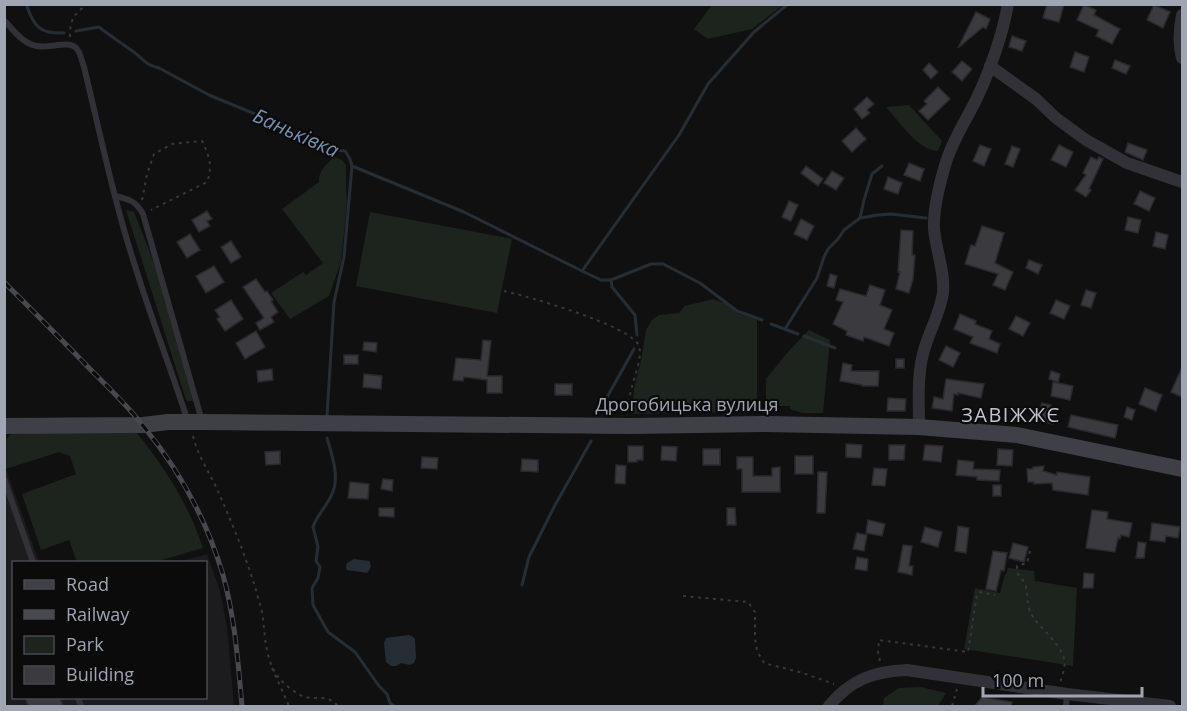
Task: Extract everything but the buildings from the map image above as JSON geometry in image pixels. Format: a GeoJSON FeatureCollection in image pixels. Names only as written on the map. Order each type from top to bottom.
{"type":"FeatureCollection","features":[{"type":"Feature","properties":{"kind":"street"},"geometry":{"type":"LineString","coordinates":[[919,427],[922,355],[941,305],[943,291],[943,275],[934,228],[935,209],[947,160],[990,66],[1008,4]]}},
{"type":"Feature","properties":{"kind":"street"},"geometry":{"type":"LineString","coordinates":[[1182,15],[1179,47],[1182,58]]}},
{"type":"Feature","properties":{"kind":"street"},"geometry":{"type":"LineString","coordinates":[[990,66],[1036,99],[1056,118],[1086,140],[1127,163],[1182,182]]}},
{"type":"Feature","properties":{"kind":"street","name":"Дрогобицька вулиця"},"geometry":{"type":"LineString","coordinates":[[4,426],[143,425],[194,422],[630,426],[765,424],[919,427],[1017,435],[1182,469]]}},
{"type":"Feature","properties":{"kind":"street"},"geometry":{"type":"LineString","coordinates":[[829,706],[844,690],[858,681],[874,674],[907,670],[1064,698],[1170,706]]}},
{"type":"Feature","properties":{"kind":"lane"},"geometry":{"type":"LineString","coordinates":[[4,20],[19,37],[35,46],[50,47],[72,44],[78,50],[135,266],[175,381],[194,422]]}},
{"type":"Feature","properties":{"kind":"lane"},"geometry":{"type":"LineString","coordinates":[[115,196],[128,199],[139,206],[143,214],[194,422]]}},
{"type":"Feature","properties":{"kind":"lane"},"geometry":{"type":"LineString","coordinates":[[4,479],[33,561]]}},
{"type":"Feature","properties":{"kind":"path"},"geometry":{"type":"LineString","coordinates":[[70,37],[70,22],[87,4]]}},
{"type":"Feature","properties":{"kind":"path"},"geometry":{"type":"LineString","coordinates":[[139,206],[144,197],[147,174],[154,154],[172,144],[202,141],[210,164],[211,173],[207,182],[143,214]]}},
{"type":"Feature","properties":{"kind":"path"},"geometry":{"type":"LineString","coordinates":[[504,291],[576,312],[616,328],[637,342],[640,347],[629,398],[630,426]]}},
{"type":"Feature","properties":{"kind":"path"},"geometry":{"type":"LineString","coordinates":[[194,422],[195,446],[234,529],[254,584],[275,677],[289,706]]}},
{"type":"Feature","properties":{"kind":"path"},"geometry":{"type":"LineString","coordinates":[[1030,550],[1027,563],[1016,569],[1027,587],[1028,604],[1032,615],[1052,639],[1064,660],[1064,698]]}},
{"type":"Feature","properties":{"kind":"path"},"geometry":{"type":"LineString","coordinates":[[883,672],[878,652],[879,640],[968,652],[977,594],[980,592],[995,595]]}},
{"type":"Feature","properties":{"kind":"path"},"geometry":{"type":"LineString","coordinates":[[683,596],[748,602],[755,612],[757,651],[764,663],[834,683],[844,690]]}},
{"type":"Feature","properties":{"kind":"path"},"geometry":{"type":"LineString","coordinates":[[271,663],[279,677],[302,696],[333,700],[338,706]]}},
{"type":"Feature","properties":{"kind":"path"},"geometry":{"type":"LineString","coordinates":[[952,706],[960,678]]}},
{"type":"Feature","properties":{"kind":"shaded area"},"geometry":{"type":"Polygon","coordinates":[[[5,470],[39,561],[12,561],[12,699],[207,699],[207,561],[182,561],[207,554],[220,591],[227,626],[234,706],[5,706],[5,470]]]}},
{"type":"Feature","properties":{"kind":"shaded area"},"geometry":{"type":"Polygon","coordinates":[[[354,559],[369,561],[371,567],[367,573],[347,570],[347,563],[354,559]]]}},
{"type":"Feature","properties":{"kind":"shaded area"},"geometry":{"type":"Polygon","coordinates":[[[408,635],[415,639],[414,663],[391,666],[386,662],[384,643],[386,638],[408,635]]]}},
{"type":"Feature","properties":{"kind":"green space"},"geometry":{"type":"Polygon","coordinates":[[[712,5],[783,5],[752,29],[708,39],[694,29],[712,5]]]}},
{"type":"Feature","properties":{"kind":"green space"},"geometry":{"type":"Polygon","coordinates":[[[909,105],[942,141],[938,151],[916,141],[886,107],[909,105]]]}},
{"type":"Feature","properties":{"kind":"green space"},"geometry":{"type":"Polygon","coordinates":[[[334,157],[342,160],[346,165],[347,203],[341,262],[329,296],[290,319],[271,293],[303,272],[306,275],[323,263],[282,209],[319,182],[321,171],[334,157]]]}},
{"type":"Feature","properties":{"kind":"green space"},"geometry":{"type":"Polygon","coordinates":[[[126,210],[134,212],[156,268],[194,401],[187,401],[185,397],[126,210]]]}},
{"type":"Feature","properties":{"kind":"green space"},"geometry":{"type":"Polygon","coordinates":[[[370,212],[512,239],[497,313],[356,286],[370,212]]]}},
{"type":"Feature","properties":{"kind":"green space"},"geometry":{"type":"Polygon","coordinates":[[[713,299],[724,303],[737,313],[757,320],[757,408],[750,412],[633,414],[634,389],[646,330],[652,320],[659,315],[679,313],[685,306],[713,299]]]}},
{"type":"Feature","properties":{"kind":"green space"},"geometry":{"type":"Polygon","coordinates":[[[809,330],[830,340],[823,413],[802,413],[790,409],[790,406],[766,406],[766,379],[809,330]]]}},
{"type":"Feature","properties":{"kind":"green space"},"geometry":{"type":"Polygon","coordinates":[[[136,432],[175,487],[191,517],[203,548],[158,561],[77,561],[69,540],[41,550],[22,494],[76,474],[70,456],[59,452],[6,469],[5,441],[15,433],[136,432]]]}},
{"type":"Feature","properties":{"kind":"green space"},"geometry":{"type":"Polygon","coordinates":[[[1008,568],[1034,571],[1035,581],[1077,588],[1073,666],[964,649],[975,588],[1000,593],[1008,568]]]}},
{"type":"Feature","properties":{"kind":"green space"},"geometry":{"type":"Polygon","coordinates":[[[921,687],[946,693],[938,706],[883,706],[884,698],[899,688],[921,687]]]}},
{"type":"Feature","properties":{"kind":"waterway","name":"Баньківка"},"geometry":{"type":"LineString","coordinates":[[26,4],[39,28],[49,32],[64,33]]}},
{"type":"Feature","properties":{"kind":"waterway"},"geometry":{"type":"LineString","coordinates":[[352,166],[464,212],[582,271],[679,135],[708,84],[754,32],[788,4]]}},
{"type":"Feature","properties":{"kind":"waterway","name":"Баньківка"},"geometry":{"type":"LineString","coordinates":[[76,31],[99,27],[146,63],[209,95],[270,120],[326,149],[345,151],[352,166],[344,257],[334,302],[327,416]]}},
{"type":"Feature","properties":{"kind":"waterway"},"geometry":{"type":"LineString","coordinates":[[860,218],[872,174],[882,166]]}},
{"type":"Feature","properties":{"kind":"waterway"},"geometry":{"type":"LineString","coordinates":[[785,329],[817,278],[828,249],[844,230],[860,218],[878,215],[891,214],[926,218]]}},
{"type":"Feature","properties":{"kind":"waterway"},"geometry":{"type":"LineString","coordinates":[[582,271],[601,280],[611,280],[651,264],[663,264],[700,283],[737,311],[762,320]]}},
{"type":"Feature","properties":{"kind":"waterway"},"geometry":{"type":"LineString","coordinates":[[611,280],[612,287],[635,315],[637,335]]}},
{"type":"Feature","properties":{"kind":"waterway"},"geometry":{"type":"LineString","coordinates":[[771,324],[798,334]]}},
{"type":"Feature","properties":{"kind":"waterway"},"geometry":{"type":"LineString","coordinates":[[804,336],[835,348]]}},
{"type":"Feature","properties":{"kind":"waterway"},"geometry":{"type":"LineString","coordinates":[[597,415],[634,349]]}},
{"type":"Feature","properties":{"kind":"waterway","name":"Баньківка"},"geometry":{"type":"LineString","coordinates":[[327,438],[335,480],[330,498],[313,527],[318,547],[316,561],[320,567],[318,578],[312,588],[313,605],[328,632],[355,652],[394,706]]}},
{"type":"Feature","properties":{"kind":"waterway"},"geometry":{"type":"LineString","coordinates":[[522,585],[529,557],[591,441]]}},
{"type":"Feature","properties":{"kind":"railway"},"geometry":{"type":"LineString","coordinates":[[4,282],[132,412],[181,479],[209,535],[223,575],[235,640],[242,706]]}},
{"type":"Feature","properties":{"kind":"district","name":"ЗАВІЖЖЄ"},"geometry":{"type":"Point","coordinates":[1011,415]}}]}
